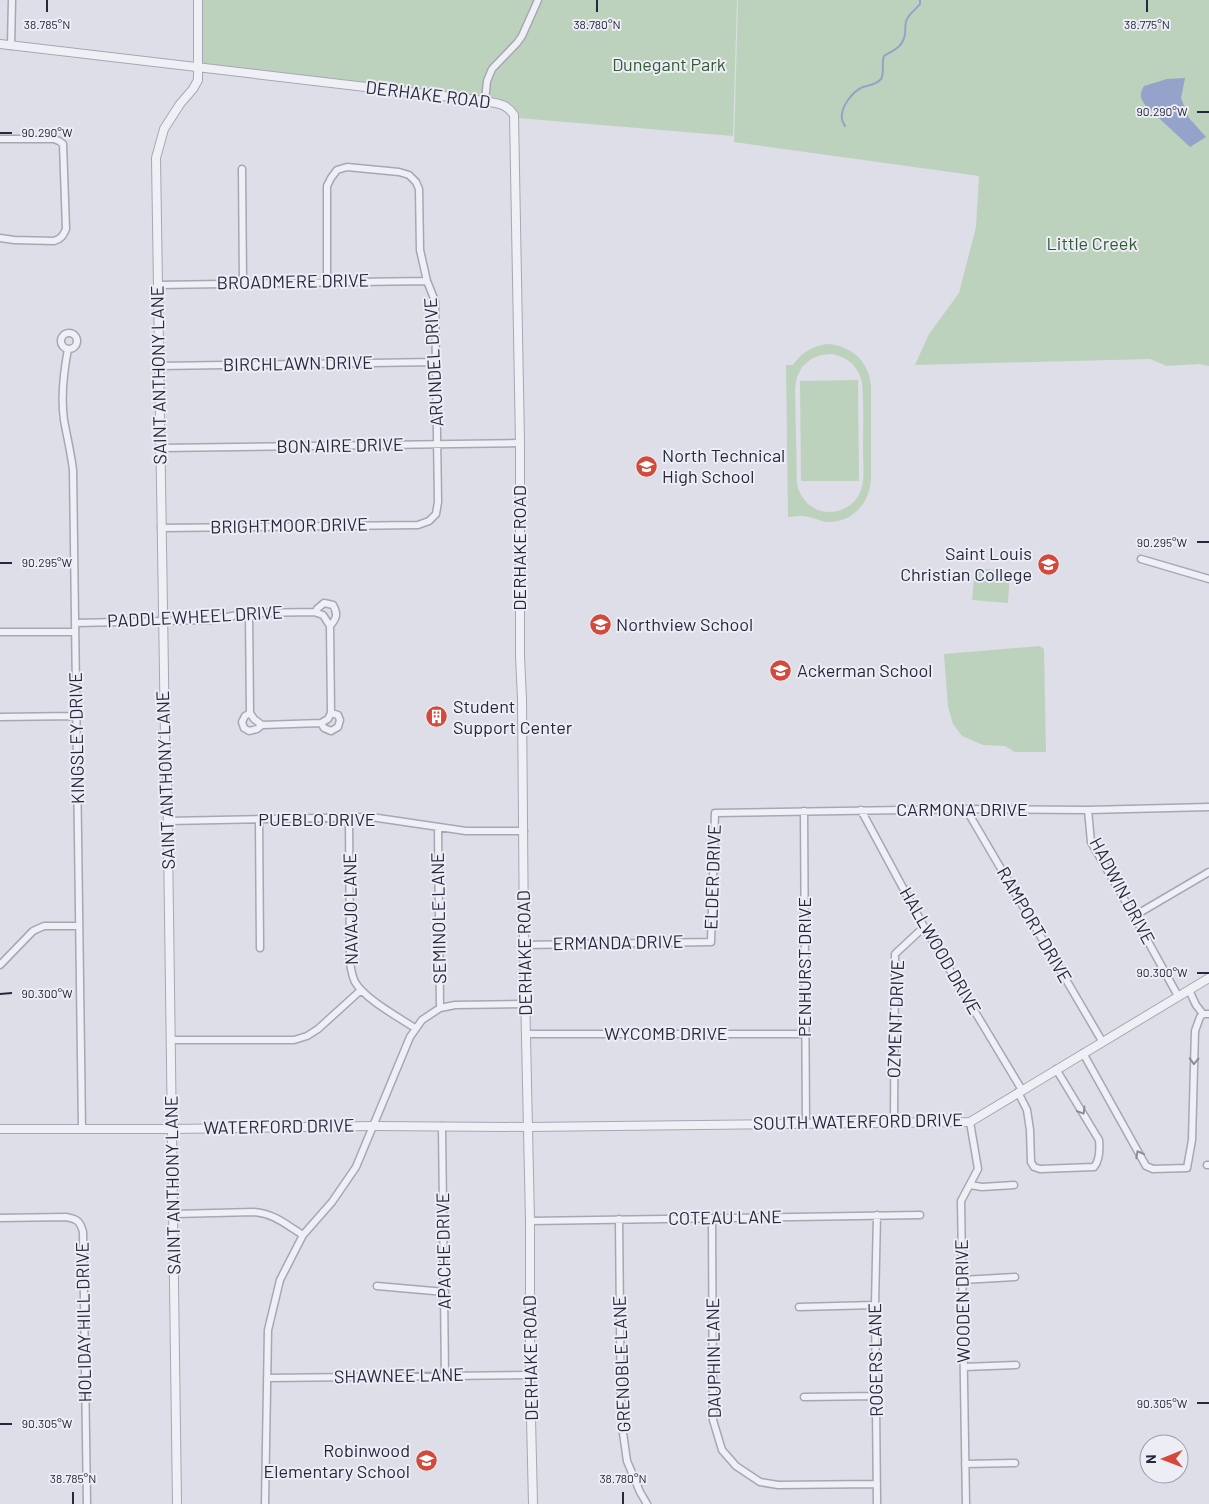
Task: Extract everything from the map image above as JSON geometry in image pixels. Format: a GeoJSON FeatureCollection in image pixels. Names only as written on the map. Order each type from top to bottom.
{"type":"FeatureCollection","features":[{"type":"Feature","properties":{"kind":"street"},"geometry":{"type":"LineString","coordinates":[[11,46],[12,0]]}},
{"type":"Feature","properties":{"kind":"street","name":"SAINT ANTHONY LANE"},"geometry":{"type":"LineString","coordinates":[[177,1504],[168,768],[165,739],[156,158],[164,129],[180,104],[194,89],[198,80],[198,0]]}},
{"type":"Feature","properties":{"kind":"street"},"geometry":{"type":"LineString","coordinates":[[485,101],[487,81],[492,69],[522,36],[538,0]]}},
{"type":"Feature","properties":{"kind":"street","name":"DERHAKE ROAD"},"geometry":{"type":"LineString","coordinates":[[0,44],[485,101],[503,104],[514,115],[520,443],[520,656],[533,1504]]}},
{"type":"Feature","properties":{"kind":"street"},"geometry":{"type":"LineString","coordinates":[[0,139],[54,139],[63,144],[66,229],[60,239],[54,241],[0,238]]}},
{"type":"Feature","properties":{"kind":"street","name":"ARUNDEL DRIVE"},"geometry":{"type":"LineString","coordinates":[[327,281],[327,186],[337,170],[347,167],[399,172],[409,176],[416,182],[419,189],[420,250],[427,281],[435,301],[438,502],[436,514],[429,521],[418,525]]}},
{"type":"Feature","properties":{"kind":"street"},"geometry":{"type":"LineString","coordinates":[[242,169],[243,283]]}},
{"type":"Feature","properties":{"kind":"street","name":"BROADMERE DRIVE"},"geometry":{"type":"LineString","coordinates":[[158,285],[427,281]]}},
{"type":"Feature","properties":{"kind":"street","name":"KINGSLEY DRIVE"},"geometry":{"type":"LineString","coordinates":[[68,349],[63,398],[64,418],[72,455],[73,470],[82,1129]]}},
{"type":"Feature","properties":{"kind":"street","name":"BIRCHLAWN DRIVE"},"geometry":{"type":"LineString","coordinates":[[159,366],[436,362]]}},
{"type":"Feature","properties":{"kind":"street","name":"BON AIRE DRIVE"},"geometry":{"type":"LineString","coordinates":[[160,448],[520,443]]}},
{"type":"Feature","properties":{"kind":"street","name":"BRIGHTMOOR DRIVE"},"geometry":{"type":"LineString","coordinates":[[161,528],[418,525]]}},
{"type":"Feature","properties":{"kind":"street"},"geometry":{"type":"LineString","coordinates":[[1141,559],[1209,579]]}},
{"type":"Feature","properties":{"kind":"street","name":"PADDLEWHEEL DRIVE"},"geometry":{"type":"LineString","coordinates":[[74,623],[210,620],[249,613],[316,612],[323,615],[330,626],[336,619],[337,612],[333,605],[324,603],[316,612]]}},
{"type":"Feature","properties":{"kind":"street"},"geometry":{"type":"LineString","coordinates":[[249,613],[250,713],[254,720],[262,725],[321,723],[328,719],[332,713],[330,626]]}},
{"type":"Feature","properties":{"kind":"street"},"geometry":{"type":"LineString","coordinates":[[0,632],[75,632]]}},
{"type":"Feature","properties":{"kind":"street"},"geometry":{"type":"LineString","coordinates":[[250,713],[245,716],[242,722],[244,728],[249,731],[257,729],[262,725]]}},
{"type":"Feature","properties":{"kind":"street"},"geometry":{"type":"LineString","coordinates":[[321,723],[324,728],[332,730],[338,727],[340,720],[338,715],[332,713]]}},
{"type":"Feature","properties":{"kind":"street"},"geometry":{"type":"LineString","coordinates":[[0,717],[76,716]]}},
{"type":"Feature","properties":{"kind":"street","name":"CARMONA DRIVE"},"geometry":{"type":"LineString","coordinates":[[715,813],[966,808],[1088,810],[1209,807]]}},
{"type":"Feature","properties":{"kind":"street","name":"RAMPORT DRIVE"},"geometry":{"type":"LineString","coordinates":[[966,808],[1102,1041]]}},
{"type":"Feature","properties":{"kind":"street","name":"HALLWOOD DRIVE"},"geometry":{"type":"LineString","coordinates":[[861,810],[924,927],[1020,1091],[1027,1110],[1031,1162],[1034,1167],[1040,1169],[1094,1167],[1099,1157],[1100,1140],[1056,1069]]}},
{"type":"Feature","properties":{"kind":"street","name":"HADWIN DRIVE"},"geometry":{"type":"LineString","coordinates":[[1088,810],[1091,842],[1178,996]]}},
{"type":"Feature","properties":{"kind":"street","name":"PENHURST DRIVE"},"geometry":{"type":"LineString","coordinates":[[804,811],[806,1124]]}},
{"type":"Feature","properties":{"kind":"street","name":"ELDER DRIVE"},"geometry":{"type":"LineString","coordinates":[[711,942],[715,813]]}},
{"type":"Feature","properties":{"kind":"street","name":"PUEBLO DRIVE"},"geometry":{"type":"LineString","coordinates":[[168,821],[349,819],[371,817],[466,831],[524,831]]}},
{"type":"Feature","properties":{"kind":"street","name":"NAVAJO LANE"},"geometry":{"type":"LineString","coordinates":[[349,819],[350,963],[355,982],[367,996],[415,1028]]}},
{"type":"Feature","properties":{"kind":"street"},"geometry":{"type":"LineString","coordinates":[[259,820],[260,948]]}},
{"type":"Feature","properties":{"kind":"street","name":"SEMINOLE LANE"},"geometry":{"type":"LineString","coordinates":[[438,828],[440,1008]]}},
{"type":"Feature","properties":{"kind":"street"},"geometry":{"type":"LineString","coordinates":[[1134,916],[1209,872]]}},
{"type":"Feature","properties":{"kind":"street"},"geometry":{"type":"LineString","coordinates":[[0,965],[33,931],[44,926],[79,926]]}},
{"type":"Feature","properties":{"kind":"street","name":"OZMENT DRIVE"},"geometry":{"type":"LineString","coordinates":[[894,1122],[895,954],[924,927]]}},
{"type":"Feature","properties":{"kind":"street","name":"ERMANDA DRIVE"},"geometry":{"type":"LineString","coordinates":[[524,945],[711,942]]}},
{"type":"Feature","properties":{"kind":"street","name":"SOUTH WATERFORD DRIVE"},"geometry":{"type":"LineString","coordinates":[[528,1127],[970,1122],[1209,978]]}},
{"type":"Feature","properties":{"kind":"street"},"geometry":{"type":"LineString","coordinates":[[171,1040],[294,1040],[318,1030],[361,990]]}},
{"type":"Feature","properties":{"kind":"street"},"geometry":{"type":"LineString","coordinates":[[1083,1053],[1146,1166],[1153,1169],[1187,1168],[1192,1140],[1195,1031],[1200,1017],[1206,1014],[1196,1005],[1189,990]]}},
{"type":"Feature","properties":{"kind":"street"},"geometry":{"type":"LineString","coordinates":[[265,1504],[268,1330],[280,1280],[303,1235],[332,1202],[356,1167],[410,1037],[422,1020],[440,1008],[455,1005],[525,1004]]}},
{"type":"Feature","properties":{"kind":"street","name":"WYCOMB DRIVE"},"geometry":{"type":"LineString","coordinates":[[526,1034],[805,1034]]}},
{"type":"Feature","properties":{"kind":"street","name":"WOODEN DRIVE"},"geometry":{"type":"LineString","coordinates":[[966,1504],[961,1201],[978,1169],[970,1122]]}},
{"type":"Feature","properties":{"kind":"street","name":"WATERFORD DRIVE"},"geometry":{"type":"LineString","coordinates":[[0,1129],[372,1126],[528,1127]]}},
{"type":"Feature","properties":{"kind":"street","name":"APACHE DRIVE"},"geometry":{"type":"LineString","coordinates":[[442,1126],[445,1376]]}},
{"type":"Feature","properties":{"kind":"street"},"geometry":{"type":"LineString","coordinates":[[970,1185],[982,1187],[1014,1185]]}},
{"type":"Feature","properties":{"kind":"street"},"geometry":{"type":"LineString","coordinates":[[174,1214],[265,1213],[273,1215],[303,1235]]}},
{"type":"Feature","properties":{"kind":"street","name":"COTEAU LANE"},"geometry":{"type":"LineString","coordinates":[[530,1220],[920,1214]]}},
{"type":"Feature","properties":{"kind":"street","name":"ROGERS LANE"},"geometry":{"type":"LineString","coordinates":[[877,1215],[875,1306],[877,1504]]}},
{"type":"Feature","properties":{"kind":"street","name":"HOLIDAY HILL DRIVE"},"geometry":{"type":"LineString","coordinates":[[0,1218],[66,1217],[76,1219],[81,1224],[83,1232],[87,1504]]}},
{"type":"Feature","properties":{"kind":"street","name":"DAUPHIN LANE"},"geometry":{"type":"LineString","coordinates":[[712,1218],[713,1420],[722,1450],[736,1466],[760,1482],[778,1485],[877,1484]]}},
{"type":"Feature","properties":{"kind":"street","name":"GRENOBLE LANE"},"geometry":{"type":"LineString","coordinates":[[619,1219],[621,1420],[627,1461],[647,1504]]}},
{"type":"Feature","properties":{"kind":"street"},"geometry":{"type":"LineString","coordinates":[[962,1280],[1015,1277]]}},
{"type":"Feature","properties":{"kind":"street"},"geometry":{"type":"LineString","coordinates":[[377,1286],[445,1292]]}},
{"type":"Feature","properties":{"kind":"street"},"geometry":{"type":"LineString","coordinates":[[799,1307],[875,1306]]}},
{"type":"Feature","properties":{"kind":"street"},"geometry":{"type":"LineString","coordinates":[[964,1367],[1016,1365]]}},
{"type":"Feature","properties":{"kind":"street","name":"SHAWNEE LANE"},"geometry":{"type":"LineString","coordinates":[[267,1378],[530,1375]]}},
{"type":"Feature","properties":{"kind":"street"},"geometry":{"type":"LineString","coordinates":[[804,1397],[877,1396]]}},
{"type":"Feature","properties":{"kind":"street"},"geometry":{"type":"LineString","coordinates":[[965,1464],[1015,1462]]}},
{"type":"Feature","properties":{"kind":"green space","name":"Dunegant Park"},"geometry":{"type":"Polygon","coordinates":[[[202,0],[737,0],[733,136],[518,118],[512,106],[499,99],[204,65],[202,62],[202,0]]]}},
{"type":"Feature","properties":{"kind":"green space","name":"Little Creek"},"geometry":{"type":"Polygon","coordinates":[[[738,0],[1209,0],[1209,366],[1199,364],[1167,366],[1150,359],[915,365],[929,334],[959,293],[976,227],[979,176],[734,142],[738,0]]]}},
{"type":"Feature","properties":{"kind":"green space"},"geometry":{"type":"Polygon","coordinates":[[[821,345],[835,345],[851,351],[867,369],[871,386],[870,489],[858,510],[844,519],[827,522],[811,517],[788,517],[786,365],[793,365],[803,354],[821,345]],[[832,354],[821,355],[811,359],[802,367],[797,377],[795,388],[797,484],[802,497],[808,504],[816,509],[827,512],[846,508],[855,501],[861,490],[863,476],[862,382],[858,371],[852,363],[843,357],[832,354]]]}},
{"type":"Feature","properties":{"kind":"green space"},"geometry":{"type":"Polygon","coordinates":[[[858,380],[859,481],[801,481],[800,381],[858,380]]]}},
{"type":"Feature","properties":{"kind":"green space"},"geometry":{"type":"Polygon","coordinates":[[[975,568],[1010,571],[1008,603],[972,600],[975,568]]]}},
{"type":"Feature","properties":{"kind":"green space"},"geometry":{"type":"Polygon","coordinates":[[[1040,646],[1044,649],[1046,752],[1015,752],[1005,746],[983,745],[962,736],[953,724],[948,707],[944,654],[1040,646]]]}},
{"type":"Feature","properties":{"kind":"water"},"geometry":{"type":"Polygon","coordinates":[[[1185,78],[1181,98],[1189,118],[1206,137],[1190,147],[1146,106],[1141,96],[1144,86],[1167,79],[1185,78]]]}},
{"type":"Feature","properties":{"kind":"waterway"},"geometry":{"type":"LineString","coordinates":[[845,126],[842,120],[845,105],[859,89],[875,84],[881,79],[884,56],[898,48],[902,42],[906,21],[920,4],[920,0]]}},
{"type":"Feature","properties":{"kind":"place","name":"North Technical High School"},"geometry":{"type":"Point","coordinates":[646,466]}},
{"type":"Feature","properties":{"kind":"place","name":"Saint Louis Christian College"},"geometry":{"type":"Point","coordinates":[1048,564]}},
{"type":"Feature","properties":{"kind":"place","name":"Northview School"},"geometry":{"type":"Point","coordinates":[600,625]}},
{"type":"Feature","properties":{"kind":"place","name":"Ackerman School"},"geometry":{"type":"Point","coordinates":[781,671]}},
{"type":"Feature","properties":{"kind":"place","name":"Student Support Center"},"geometry":{"type":"Point","coordinates":[437,717]}},
{"type":"Feature","properties":{"kind":"place","name":"Robinwood Elementary School"},"geometry":{"type":"Point","coordinates":[426,1461]}}]}
